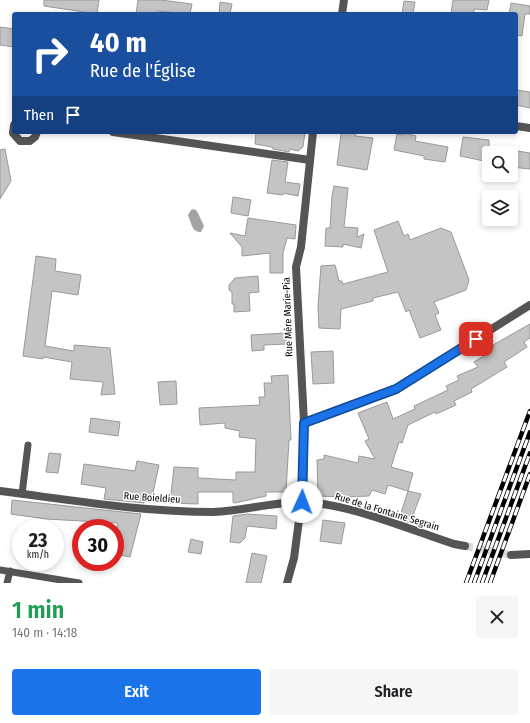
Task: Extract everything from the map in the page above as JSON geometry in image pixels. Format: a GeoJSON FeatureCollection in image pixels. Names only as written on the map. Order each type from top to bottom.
{"type":"FeatureCollection","features":[{"type":"Feature","properties":{"kind":"street"},"geometry":{"type":"LineString","coordinates":[[342,12],[344,0]]}},
{"type":"Feature","properties":{"kind":"street"},"geometry":{"type":"LineString","coordinates":[[518,126],[530,128]]}},
{"type":"Feature","properties":{"kind":"street"},"geometry":{"type":"LineString","coordinates":[[14,134],[20,141],[30,141],[36,134]]}},
{"type":"Feature","properties":{"kind":"street"},"geometry":{"type":"LineString","coordinates":[[141,134],[310,160]]}},
{"type":"Feature","properties":{"kind":"street","name":"Rue Mère Marie-Pia"},"geometry":{"type":"LineString","coordinates":[[287,583],[294,558],[302,502],[304,423],[296,267],[301,247],[313,134]]}},
{"type":"Feature","properties":{"kind":"street"},"geometry":{"type":"LineString","coordinates":[[304,423],[396,389],[530,305]]}},
{"type":"Feature","properties":{"kind":"street","name":"Rue Boieldieu"},"geometry":{"type":"LineString","coordinates":[[0,492],[148,509],[212,512],[233,511],[288,502],[302,502]]}},
{"type":"Feature","properties":{"kind":"street","name":"Rue de la Fontaine Segrain"},"geometry":{"type":"LineString","coordinates":[[302,502],[340,507],[454,544],[465,546]]}},
{"type":"Feature","properties":{"kind":"street"},"geometry":{"type":"LineString","coordinates":[[512,555],[530,554]]}},
{"type":"Feature","properties":{"kind":"lane"},"geometry":{"type":"LineString","coordinates":[[22,494],[28,446]]}},
{"type":"Feature","properties":{"kind":"lane"},"geometry":{"type":"LineString","coordinates":[[0,570],[79,583]]}},
{"type":"Feature","properties":{"kind":"lane"},"geometry":{"type":"LineString","coordinates":[[7,583],[10,571]]}},
{"type":"Feature","properties":{"kind":"shaded area"},"geometry":{"type":"Polygon","coordinates":[[[194,209],[197,211],[204,226],[201,232],[194,229],[188,215],[191,210],[194,209]]]}},
{"type":"Feature","properties":{"kind":"building"},"geometry":{"type":"Polygon","coordinates":[[[44,0],[99,0],[97,12],[84,12],[44,6],[44,0]]]}},
{"type":"Feature","properties":{"kind":"building"},"geometry":{"type":"Polygon","coordinates":[[[138,0],[161,0],[192,4],[190,12],[136,12],[138,0]]]}},
{"type":"Feature","properties":{"kind":"building"},"geometry":{"type":"Polygon","coordinates":[[[453,0],[489,0],[487,10],[474,9],[474,12],[451,12],[453,0]]]}},
{"type":"Feature","properties":{"kind":"building"},"geometry":{"type":"Polygon","coordinates":[[[404,1],[415,2],[413,12],[402,12],[404,1]]]}},
{"type":"Feature","properties":{"kind":"building"},"geometry":{"type":"Polygon","coordinates":[[[220,2],[232,4],[230,12],[219,12],[220,2]]]}},
{"type":"Feature","properties":{"kind":"building"},"geometry":{"type":"Polygon","coordinates":[[[511,3],[530,6],[530,14],[525,14],[522,36],[518,35],[518,12],[509,12],[511,3]]]}},
{"type":"Feature","properties":{"kind":"building"},"geometry":{"type":"Polygon","coordinates":[[[0,27],[12,29],[12,47],[0,45],[0,27]]]}},
{"type":"Feature","properties":{"kind":"building"},"geometry":{"type":"Polygon","coordinates":[[[518,90],[530,92],[530,108],[518,105],[518,90]]]}},
{"type":"Feature","properties":{"kind":"building"},"geometry":{"type":"Polygon","coordinates":[[[256,134],[305,134],[303,147],[298,151],[290,149],[289,152],[255,144],[256,134]]]}},
{"type":"Feature","properties":{"kind":"building"},"geometry":{"type":"Polygon","coordinates":[[[341,134],[356,134],[355,136],[373,138],[367,170],[337,165],[341,134]]]}},
{"type":"Feature","properties":{"kind":"building"},"geometry":{"type":"Polygon","coordinates":[[[397,134],[409,134],[416,136],[415,141],[448,147],[445,162],[424,159],[424,156],[394,150],[397,134]]]}},
{"type":"Feature","properties":{"kind":"building"},"geometry":{"type":"Polygon","coordinates":[[[463,137],[489,140],[489,146],[482,146],[482,161],[460,156],[463,137]]]}},
{"type":"Feature","properties":{"kind":"building"},"geometry":{"type":"Polygon","coordinates":[[[5,149],[11,181],[0,199],[0,150],[5,149]]]}},
{"type":"Feature","properties":{"kind":"building"},"geometry":{"type":"Polygon","coordinates":[[[518,151],[530,153],[530,169],[518,168],[518,151]]]}},
{"type":"Feature","properties":{"kind":"building"},"geometry":{"type":"Polygon","coordinates":[[[272,160],[288,162],[285,182],[300,184],[298,196],[283,193],[283,195],[267,193],[272,160]]]}},
{"type":"Feature","properties":{"kind":"building"},"geometry":{"type":"Polygon","coordinates":[[[334,186],[348,188],[344,227],[358,228],[357,237],[364,234],[361,248],[343,244],[343,247],[325,246],[326,228],[330,228],[334,186]]]}},
{"type":"Feature","properties":{"kind":"building"},"geometry":{"type":"Polygon","coordinates":[[[233,197],[251,200],[248,216],[231,213],[233,197]]]}},
{"type":"Feature","properties":{"kind":"building"},"geometry":{"type":"Polygon","coordinates":[[[248,218],[296,225],[295,239],[287,238],[283,253],[283,273],[270,273],[270,253],[242,256],[242,247],[230,233],[245,236],[248,218]]]}},
{"type":"Feature","properties":{"kind":"building"},"geometry":{"type":"Polygon","coordinates":[[[398,221],[404,236],[408,234],[410,240],[441,228],[451,232],[469,280],[466,290],[434,302],[439,313],[435,315],[441,330],[420,338],[409,310],[406,312],[398,292],[373,298],[373,301],[341,309],[340,329],[319,328],[318,306],[321,266],[335,265],[339,281],[342,281],[343,284],[388,272],[374,230],[398,221]]]}},
{"type":"Feature","properties":{"kind":"building"},"geometry":{"type":"Polygon","coordinates":[[[36,256],[56,259],[55,271],[81,275],[78,295],[52,291],[45,346],[74,351],[74,345],[110,348],[115,394],[101,395],[103,382],[70,379],[72,362],[43,357],[43,359],[23,356],[36,256]]]}},
{"type":"Feature","properties":{"kind":"building"},"geometry":{"type":"Polygon","coordinates":[[[258,276],[259,292],[249,293],[250,311],[234,312],[232,292],[229,290],[229,285],[235,278],[258,276]]]}},
{"type":"Feature","properties":{"kind":"building"},"geometry":{"type":"Polygon","coordinates":[[[530,324],[530,338],[524,342],[527,347],[504,362],[507,367],[471,389],[472,392],[454,401],[456,405],[436,414],[435,412],[408,425],[402,443],[399,442],[391,467],[413,473],[408,491],[388,485],[385,494],[372,490],[369,496],[318,496],[317,460],[324,459],[324,455],[358,463],[359,456],[375,459],[365,441],[369,439],[358,413],[387,402],[393,419],[415,409],[414,406],[448,390],[446,386],[459,380],[457,376],[478,367],[474,362],[490,352],[489,350],[494,347],[493,345],[530,324]]]}},
{"type":"Feature","properties":{"kind":"building"},"geometry":{"type":"Polygon","coordinates":[[[286,333],[287,344],[264,345],[264,350],[252,351],[251,335],[286,333]]]}},
{"type":"Feature","properties":{"kind":"building"},"geometry":{"type":"Polygon","coordinates":[[[333,351],[334,383],[313,384],[311,352],[333,351]]]}},
{"type":"Feature","properties":{"kind":"building"},"geometry":{"type":"Polygon","coordinates":[[[288,375],[291,440],[289,440],[286,492],[266,492],[266,496],[235,503],[233,502],[233,492],[198,492],[198,504],[170,503],[174,467],[198,468],[198,478],[236,480],[236,472],[255,472],[256,439],[239,437],[240,431],[225,428],[225,423],[200,425],[199,408],[260,405],[259,397],[265,397],[264,383],[272,383],[271,376],[288,375]]]}},
{"type":"Feature","properties":{"kind":"building"},"geometry":{"type":"Polygon","coordinates":[[[176,381],[177,404],[160,405],[158,382],[176,381]]]}},
{"type":"Feature","properties":{"kind":"building"},"geometry":{"type":"Polygon","coordinates":[[[91,418],[120,422],[118,436],[89,432],[91,418]]]}},
{"type":"Feature","properties":{"kind":"building"},"geometry":{"type":"Polygon","coordinates":[[[49,453],[61,454],[58,473],[46,472],[49,453]]]}},
{"type":"Feature","properties":{"kind":"building"},"geometry":{"type":"Polygon","coordinates":[[[137,461],[159,465],[151,502],[144,501],[144,503],[104,499],[106,488],[81,484],[84,464],[135,471],[137,461]]]}},
{"type":"Feature","properties":{"kind":"building"},"geometry":{"type":"Polygon","coordinates":[[[408,491],[421,494],[410,523],[399,519],[408,491]]]}},
{"type":"Feature","properties":{"kind":"building"},"geometry":{"type":"Polygon","coordinates":[[[12,500],[141,514],[130,557],[124,556],[124,519],[72,519],[72,520],[46,519],[11,514],[12,500]]]}},
{"type":"Feature","properties":{"kind":"building"},"geometry":{"type":"Polygon","coordinates":[[[247,514],[277,516],[276,529],[247,526],[245,538],[240,543],[230,542],[233,516],[247,514]]]}},
{"type":"Feature","properties":{"kind":"building"},"geometry":{"type":"Polygon","coordinates":[[[323,520],[345,523],[341,544],[320,541],[323,520]]]}},
{"type":"Feature","properties":{"kind":"building"},"geometry":{"type":"Polygon","coordinates":[[[191,539],[203,542],[201,554],[188,552],[191,539]]]}},
{"type":"Feature","properties":{"kind":"building"},"geometry":{"type":"Polygon","coordinates":[[[252,553],[267,556],[261,583],[246,583],[252,553]]]}},
{"type":"Feature","properties":{"kind":"tunnel"},"geometry":{"type":"LineString","coordinates":[[465,546],[511,555]]}},
{"type":"Feature","properties":{"kind":"railway"},"geometry":{"type":"LineString","coordinates":[[466,583],[530,411]]}},
{"type":"Feature","properties":{"kind":"railway"},"geometry":{"type":"LineString","coordinates":[[474,583],[530,432]]}},
{"type":"Feature","properties":{"kind":"railway"},"geometry":{"type":"LineString","coordinates":[[482,583],[530,453]]}},
{"type":"Feature","properties":{"kind":"railway"},"geometry":{"type":"LineString","coordinates":[[490,583],[530,474]]}},
{"type":"Feature","properties":{"kind":"route"},"geometry":{"type":"LineString","coordinates":[[302,502],[304,423],[396,389],[476,339]]}}]}
